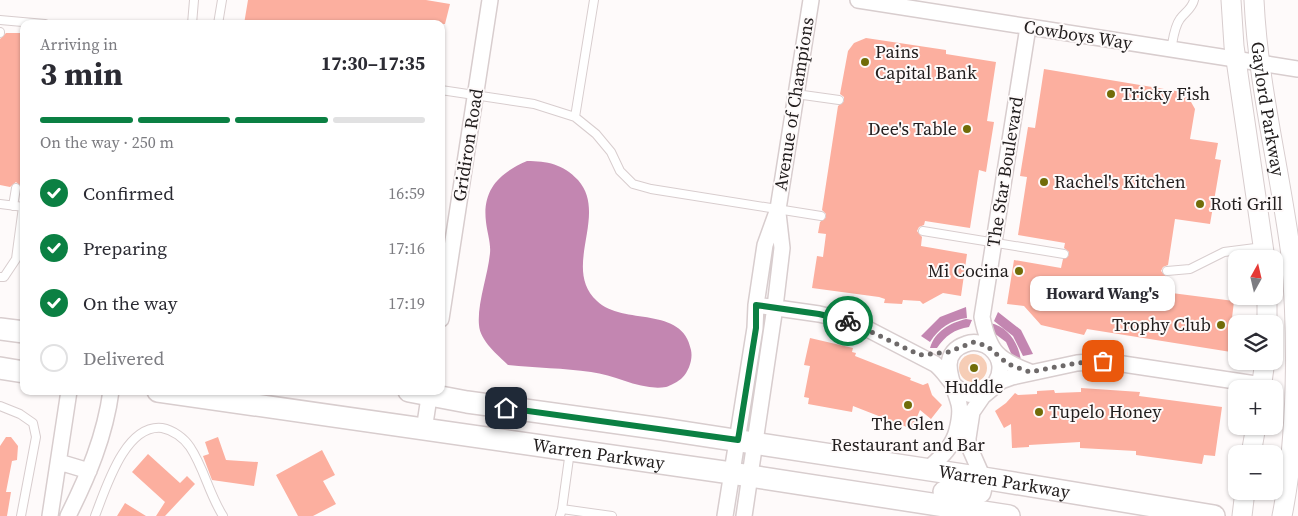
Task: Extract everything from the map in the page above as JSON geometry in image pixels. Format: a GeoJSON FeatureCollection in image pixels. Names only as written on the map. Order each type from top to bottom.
{"type":"FeatureCollection","features":[{"type":"Feature","properties":{"kind":"main road"},"geometry":{"type":"LineString","coordinates":[[0,329],[20,332]]}},
{"type":"Feature","properties":{"kind":"main road"},"geometry":{"type":"LineString","coordinates":[[0,368],[20,371]]}},
{"type":"Feature","properties":{"kind":"main road","name":"Warren Parkway"},"geometry":{"type":"LineString","coordinates":[[185,395],[868,494],[924,506],[1009,516]]}},
{"type":"Feature","properties":{"kind":"main road","name":"Warren Parkway"},"geometry":{"type":"LineString","coordinates":[[436,395],[467,402],[928,469],[1214,516]]}},
{"type":"Feature","properties":{"kind":"main road"},"geometry":{"type":"LineString","coordinates":[[868,494],[909,486],[971,495],[980,492],[984,478]]}},
{"type":"Feature","properties":{"kind":"street","name":"Gridiron Road"},"geometry":{"type":"LineString","coordinates":[[445,293],[490,0]]}},
{"type":"Feature","properties":{"kind":"street","name":"Avenue of Champions"},"geometry":{"type":"LineString","coordinates":[[747,442],[756,328],[756,305],[765,245],[778,209],[811,0]]}},
{"type":"Feature","properties":{"kind":"street","name":"Cowboys Way"},"geometry":{"type":"LineString","coordinates":[[858,0],[1298,69]]}},
{"type":"Feature","properties":{"kind":"street","name":"Gaylord Parkway"},"geometry":{"type":"LineString","coordinates":[[1230,0],[1236,59],[1265,250]]}},
{"type":"Feature","properties":{"kind":"street","name":"Gaylord Parkway"},"geometry":{"type":"LineString","coordinates":[[1254,0],[1260,63],[1294,243],[1297,385],[1292,453],[1282,516]]}},
{"type":"Feature","properties":{"kind":"street","name":"The Star Boulevard"},"geometry":{"type":"LineString","coordinates":[[960,347],[972,336],[982,317],[1028,27]]}},
{"type":"Feature","properties":{"kind":"street","name":"Avenue of Champions"},"geometry":{"type":"LineString","coordinates":[[747,442],[775,307],[782,248],[778,209]]}},
{"type":"Feature","properties":{"kind":"street"},"geometry":{"type":"LineString","coordinates":[[1274,250],[1294,243]]}},
{"type":"Feature","properties":{"kind":"street"},"geometry":{"type":"LineString","coordinates":[[756,305],[819,314],[856,323],[920,355],[940,368],[962,392],[971,394],[980,394],[1007,378],[1030,372],[1077,363],[1103,361],[1228,382]]}},
{"type":"Feature","properties":{"kind":"street","name":"The Star Boulevard"},"geometry":{"type":"LineString","coordinates":[[982,317],[986,336],[995,352]]}},
{"type":"Feature","properties":{"kind":"street"},"geometry":{"type":"LineString","coordinates":[[920,355],[941,354],[969,343],[978,343],[987,346],[1008,364],[1030,372]]}},
{"type":"Feature","properties":{"kind":"street"},"geometry":{"type":"LineString","coordinates":[[960,347],[951,356],[948,365],[965,419],[968,444],[984,478]]}},
{"type":"Feature","properties":{"kind":"street"},"geometry":{"type":"LineString","coordinates":[[928,469],[950,447],[965,419],[992,387],[1000,372],[1000,364],[995,352]]}},
{"type":"Feature","properties":{"kind":"street"},"geometry":{"type":"LineString","coordinates":[[50,516],[68,395]]}},
{"type":"Feature","properties":{"kind":"street"},"geometry":{"type":"LineString","coordinates":[[68,516],[89,471],[107,419],[110,395]]}},
{"type":"Feature","properties":{"kind":"street"},"geometry":{"type":"LineString","coordinates":[[423,395],[424,430]]}},
{"type":"Feature","properties":{"kind":"street"},"geometry":{"type":"LineString","coordinates":[[725,516],[740,475],[747,442]]}},
{"type":"Feature","properties":{"kind":"street"},"geometry":{"type":"LineString","coordinates":[[59,462],[89,471]]}},
{"type":"Feature","properties":{"kind":"street"},"geometry":{"type":"LineString","coordinates":[[740,475],[744,516]]}},
{"type":"Feature","properties":{"kind":"street"},"geometry":{"type":"LineString","coordinates":[[1242,516],[1244,500]]}},
{"type":"Feature","properties":{"kind":"lane"},"geometry":{"type":"LineString","coordinates":[[192,20],[194,0]]}},
{"type":"Feature","properties":{"kind":"lane"},"geometry":{"type":"LineString","coordinates":[[219,20],[222,0]]}},
{"type":"Feature","properties":{"kind":"lane"},"geometry":{"type":"LineString","coordinates":[[575,117],[594,0]]}},
{"type":"Feature","properties":{"kind":"lane"},"geometry":{"type":"LineString","coordinates":[[1171,50],[1175,28],[1180,19],[1190,9],[1194,0]]}},
{"type":"Feature","properties":{"kind":"lane"},"geometry":{"type":"LineString","coordinates":[[0,20],[20,22]]}},
{"type":"Feature","properties":{"kind":"lane"},"geometry":{"type":"LineString","coordinates":[[445,91],[534,104],[575,117],[596,134],[611,152],[620,171],[633,184],[651,189],[821,216]]}},
{"type":"Feature","properties":{"kind":"lane"},"geometry":{"type":"LineString","coordinates":[[796,94],[839,100]]}},
{"type":"Feature","properties":{"kind":"lane"},"geometry":{"type":"LineString","coordinates":[[13,206],[16,188]]}},
{"type":"Feature","properties":{"kind":"lane"},"geometry":{"type":"LineString","coordinates":[[0,204],[20,207]]}},
{"type":"Feature","properties":{"kind":"lane"},"geometry":{"type":"LineString","coordinates":[[0,277],[4,277],[16,259],[20,229]]}},
{"type":"Feature","properties":{"kind":"lane"},"geometry":{"type":"LineString","coordinates":[[923,231],[1064,254]]}},
{"type":"Feature","properties":{"kind":"lane"},"geometry":{"type":"LineString","coordinates":[[1167,271],[1190,268],[1224,252],[1228,252]]}},
{"type":"Feature","properties":{"kind":"lane"},"geometry":{"type":"LineString","coordinates":[[0,406],[20,414],[33,423],[36,438],[21,516]]}},
{"type":"Feature","properties":{"kind":"lane"},"geometry":{"type":"LineString","coordinates":[[95,516],[129,442],[137,435],[151,428],[169,430],[179,435],[190,447],[213,501],[223,516]]}},
{"type":"Feature","properties":{"kind":"lane"},"geometry":{"type":"LineString","coordinates":[[571,450],[561,512],[612,516]]}},
{"type":"Feature","properties":{"kind":"shaded area"},"geometry":{"type":"Polygon","coordinates":[[[527,161],[554,164],[567,170],[578,180],[586,194],[589,209],[583,273],[587,288],[597,301],[608,308],[622,313],[665,321],[677,327],[686,336],[691,350],[691,361],[687,372],[679,381],[666,387],[657,388],[638,385],[591,372],[508,365],[486,342],[480,331],[479,317],[490,253],[485,211],[487,201],[494,184],[501,177],[527,161]]]}},
{"type":"Feature","properties":{"kind":"shaded area"},"geometry":{"type":"Polygon","coordinates":[[[966,307],[967,318],[946,326],[930,342],[921,336],[940,317],[966,307]]]}},
{"type":"Feature","properties":{"kind":"shaded area"},"geometry":{"type":"Polygon","coordinates":[[[998,312],[1021,330],[1033,354],[1023,356],[1013,336],[994,321],[998,312]]]}},
{"type":"Feature","properties":{"kind":"shaded area"},"geometry":{"type":"Polygon","coordinates":[[[966,319],[972,320],[969,327],[959,329],[951,334],[937,348],[930,348],[939,332],[954,323],[966,319]]]}},
{"type":"Feature","properties":{"kind":"shaded area"},"geometry":{"type":"Polygon","coordinates":[[[990,323],[1002,328],[1012,337],[1018,349],[1021,362],[1014,360],[1006,342],[990,330],[990,323]]]}},
{"type":"Feature","properties":{"kind":"shaded area"},"geometry":{"type":"Polygon","coordinates":[[[973,354],[983,358],[987,368],[983,378],[973,382],[963,378],[959,368],[963,358],[973,354]]]}},
{"type":"Feature","properties":{"kind":"building"},"geometry":{"type":"Polygon","coordinates":[[[248,0],[426,0],[450,4],[445,24],[445,20],[245,20],[248,0]]]}},
{"type":"Feature","properties":{"kind":"building"},"geometry":{"type":"Polygon","coordinates":[[[6,33],[20,33],[20,186],[16,182],[10,187],[0,185],[0,39],[6,33]]]}},
{"type":"Feature","properties":{"kind":"building"},"geometry":{"type":"Polygon","coordinates":[[[866,38],[946,50],[946,54],[996,62],[987,121],[994,122],[986,172],[979,170],[970,228],[925,221],[924,225],[919,227],[917,231],[922,237],[921,246],[967,254],[961,296],[943,293],[923,304],[920,301],[903,300],[902,304],[884,303],[885,299],[879,297],[812,288],[817,256],[823,257],[826,234],[818,233],[820,222],[826,217],[822,210],[838,106],[844,101],[844,97],[840,94],[848,51],[854,43],[866,38]]]}},
{"type":"Feature","properties":{"kind":"building"},"geometry":{"type":"Polygon","coordinates":[[[1044,69],[1182,92],[1191,102],[1195,109],[1190,139],[1218,143],[1215,159],[1221,160],[1210,224],[1175,219],[1168,265],[1163,267],[1161,271],[1166,276],[1164,292],[1228,300],[1228,305],[1234,305],[1232,315],[1228,315],[1228,352],[1087,329],[1084,335],[1041,325],[1024,306],[1007,304],[1014,260],[1061,268],[1063,259],[1069,255],[1069,252],[1064,248],[1065,243],[1018,235],[1027,177],[1020,176],[1028,127],[1035,128],[1044,69]]]}},
{"type":"Feature","properties":{"kind":"building"},"geometry":{"type":"Polygon","coordinates":[[[810,338],[853,348],[852,352],[856,353],[855,356],[911,378],[910,380],[923,385],[928,383],[932,395],[942,405],[931,419],[920,410],[912,429],[853,406],[852,412],[808,404],[809,398],[804,397],[810,366],[804,365],[810,338]]]}},
{"type":"Feature","properties":{"kind":"building"},"geometry":{"type":"Polygon","coordinates":[[[1081,388],[1140,392],[1139,396],[1222,407],[1215,456],[1204,455],[1202,464],[1136,455],[1136,451],[1080,448],[1080,442],[1012,448],[1011,424],[1004,428],[995,411],[1015,393],[1018,395],[1037,394],[1037,391],[1054,390],[1055,393],[1081,392],[1081,388]]]}},
{"type":"Feature","properties":{"kind":"building"},"geometry":{"type":"Polygon","coordinates":[[[6,437],[11,437],[18,446],[17,460],[12,461],[6,492],[11,492],[7,516],[0,516],[0,446],[6,437]]]}},
{"type":"Feature","properties":{"kind":"building"},"geometry":{"type":"Polygon","coordinates":[[[218,437],[226,460],[258,462],[254,486],[212,480],[203,456],[209,454],[205,442],[218,437]]]}},
{"type":"Feature","properties":{"kind":"building"},"geometry":{"type":"Polygon","coordinates":[[[322,450],[335,475],[323,481],[336,504],[313,516],[298,516],[276,475],[322,450]]]}},
{"type":"Feature","properties":{"kind":"building"},"geometry":{"type":"Polygon","coordinates":[[[148,454],[180,483],[187,476],[195,484],[165,516],[156,516],[165,502],[132,472],[148,454]]]}},
{"type":"Feature","properties":{"kind":"building"},"geometry":{"type":"Polygon","coordinates":[[[125,503],[146,516],[117,516],[125,503]]]}},
{"type":"Feature","properties":{"kind":"way so far"},"geometry":{"type":"LineString","coordinates":[[848,321],[871,330],[920,355],[948,352],[964,344],[974,342],[987,346],[1008,364],[1030,372],[1089,361],[1103,361]]}},
{"type":"Feature","properties":{"kind":"place","name":"Pains Capital Bank"},"geometry":{"type":"Point","coordinates":[865,62]}},
{"type":"Feature","properties":{"kind":"place","name":"Tricky Fish"},"geometry":{"type":"Point","coordinates":[1111,94]}},
{"type":"Feature","properties":{"kind":"place","name":"Dee's Table"},"geometry":{"type":"Point","coordinates":[967,129]}},
{"type":"Feature","properties":{"kind":"place","name":"Rachel's Kitchen"},"geometry":{"type":"Point","coordinates":[1044,182]}},
{"type":"Feature","properties":{"kind":"place","name":"Roti Grill"},"geometry":{"type":"Point","coordinates":[1200,204]}},
{"type":"Feature","properties":{"kind":"place","name":"Mi Cocina"},"geometry":{"type":"Point","coordinates":[1019,271]}},
{"type":"Feature","properties":{"kind":"place","name":"Trophy Club"},"geometry":{"type":"Point","coordinates":[1221,325]}},
{"type":"Feature","properties":{"kind":"place","name":"Howard Wang's"},"geometry":{"type":"Point","coordinates":[1103,361]}},
{"type":"Feature","properties":{"kind":"place","name":"Huddle"},"geometry":{"type":"Point","coordinates":[974,368]}},
{"type":"Feature","properties":{"kind":"place","name":"The Glen Restaurant and Bar"},"geometry":{"type":"Point","coordinates":[908,405]}},
{"type":"Feature","properties":{"kind":"place","name":"Tupelo Honey"},"geometry":{"type":"Point","coordinates":[1039,412]}},
{"type":"Feature","properties":{"kind":"route"},"geometry":{"type":"LineString","coordinates":[[506,408],[738,440],[756,328],[756,305],[819,314],[848,321]]}}]}
